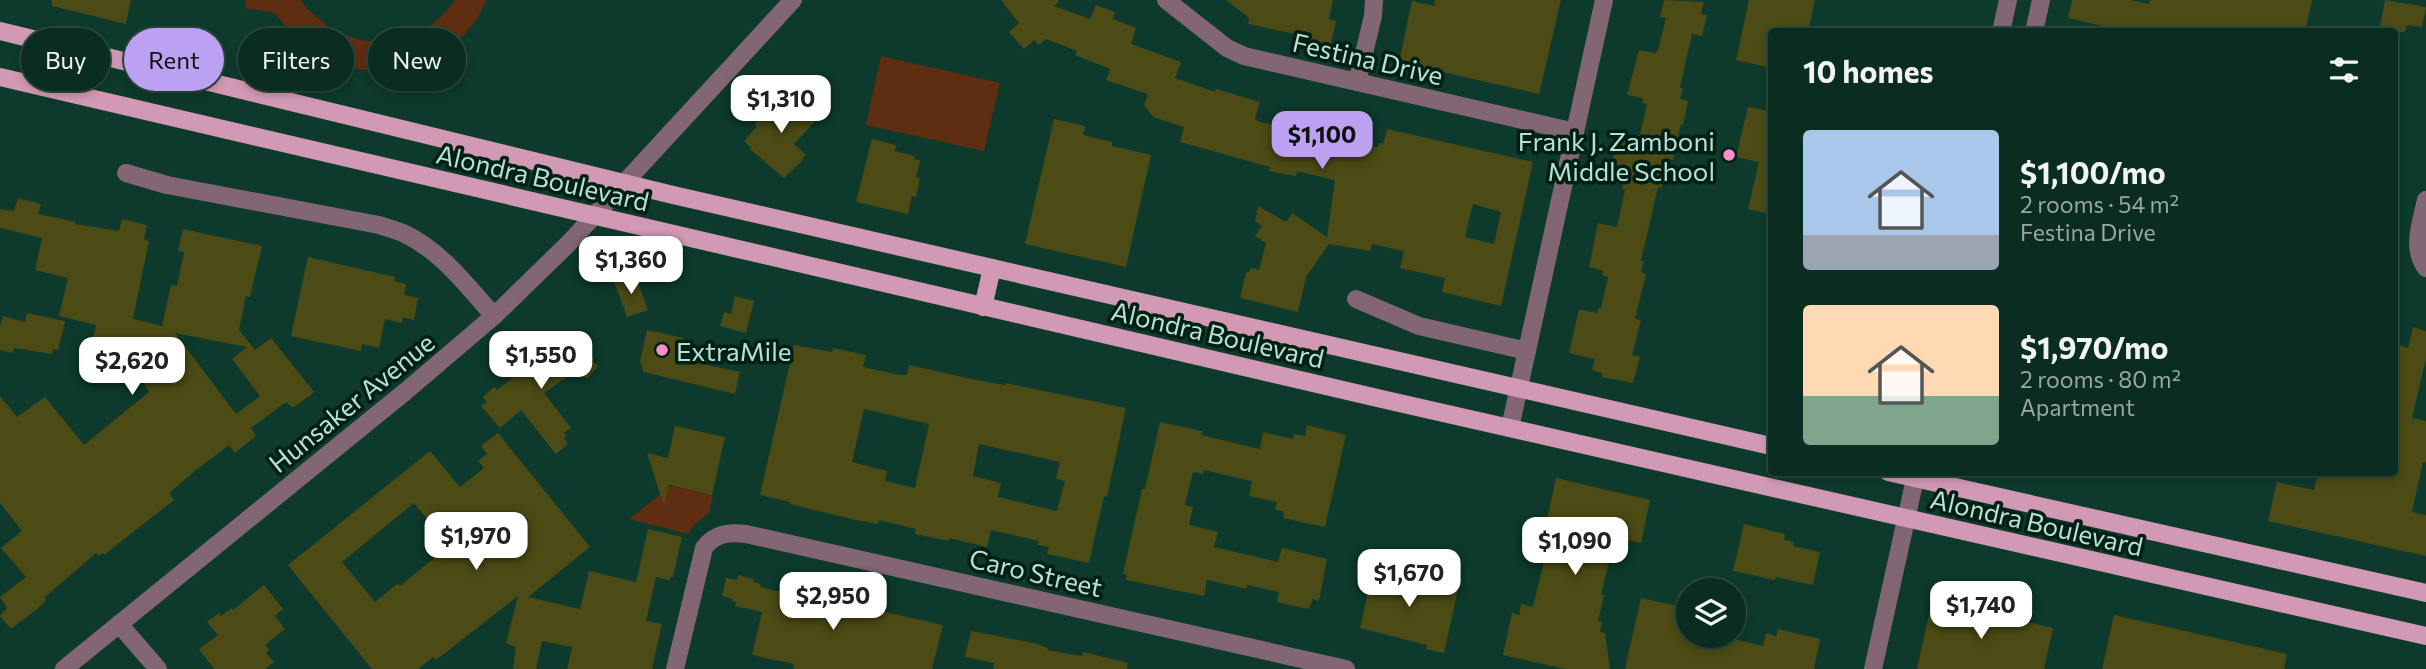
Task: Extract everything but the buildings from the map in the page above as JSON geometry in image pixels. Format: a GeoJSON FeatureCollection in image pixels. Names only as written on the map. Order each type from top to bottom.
{"type":"FeatureCollection","features":[{"type":"Feature","properties":{"kind":"main road","name":"Alondra Boulevard"},"geometry":{"type":"LineString","coordinates":[[0,31],[625,183],[1768,445]]}},
{"type":"Feature","properties":{"kind":"main road","name":"Alondra Boulevard"},"geometry":{"type":"LineString","coordinates":[[0,77],[1906,520],[2426,636]]}},
{"type":"Feature","properties":{"kind":"main road"},"geometry":{"type":"LineString","coordinates":[[983,307],[992,268]]}},
{"type":"Feature","properties":{"kind":"main road","name":"Alondra Boulevard"},"geometry":{"type":"LineString","coordinates":[[1921,476],[2426,593]]}},
{"type":"Feature","properties":{"kind":"street","name":"Hunsaker Avenue"},"geometry":{"type":"LineString","coordinates":[[64,669],[406,391],[494,316],[594,216],[793,0]]}},
{"type":"Feature","properties":{"kind":"street","name":"Festina Drive"},"geometry":{"type":"LineString","coordinates":[[1166,0],[1227,48],[1244,56],[1575,132]]}},
{"type":"Feature","properties":{"kind":"street"},"geometry":{"type":"LineString","coordinates":[[1357,82],[1374,0]]}},
{"type":"Feature","properties":{"kind":"street"},"geometry":{"type":"LineString","coordinates":[[1510,428],[1604,0]]}},
{"type":"Feature","properties":{"kind":"street"},"geometry":{"type":"LineString","coordinates":[[2002,28],[2008,0]]}},
{"type":"Feature","properties":{"kind":"street"},"geometry":{"type":"LineString","coordinates":[[2035,28],[2041,0]]}},
{"type":"Feature","properties":{"kind":"street"},"geometry":{"type":"LineString","coordinates":[[126,173],[167,185],[379,225],[405,234],[428,248],[449,267],[494,316]]}},
{"type":"Feature","properties":{"kind":"street"},"geometry":{"type":"LineString","coordinates":[[2423,264],[2417,242],[2426,200]]}},
{"type":"Feature","properties":{"kind":"street"},"geometry":{"type":"LineString","coordinates":[[1356,299],[1419,326],[1527,351]]}},
{"type":"Feature","properties":{"kind":"street"},"geometry":{"type":"LineString","coordinates":[[1873,669],[1917,476]]}},
{"type":"Feature","properties":{"kind":"street","name":"Caro Street"},"geometry":{"type":"LineString","coordinates":[[675,669],[701,556],[714,537],[730,533],[746,534],[1346,669]]}},
{"type":"Feature","properties":{"kind":"street"},"geometry":{"type":"LineString","coordinates":[[119,624],[158,669]]}},
{"type":"Feature","properties":{"kind":"shaded area"},"geometry":{"type":"Polygon","coordinates":[[[246,0],[300,0],[317,18],[332,28],[287,28],[275,13],[245,8],[246,0]]]}},
{"type":"Feature","properties":{"kind":"shaded area"},"geometry":{"type":"Polygon","coordinates":[[[455,0],[487,0],[466,32],[466,28],[425,28],[438,19],[455,0]]]}},
{"type":"Feature","properties":{"kind":"shaded area"},"geometry":{"type":"Polygon","coordinates":[[[354,38],[368,41],[368,69],[354,67],[354,38]]]}},
{"type":"Feature","properties":{"kind":"shaded area"},"geometry":{"type":"Polygon","coordinates":[[[881,56],[1000,83],[984,151],[866,125],[881,56]]]}},
{"type":"Feature","properties":{"kind":"shaded area"},"geometry":{"type":"Polygon","coordinates":[[[671,486],[713,495],[709,513],[693,526],[688,534],[629,519],[671,486]]]}},
{"type":"Feature","properties":{"kind":"place","name":"Frank J. Zamboni Middle School"},"geometry":{"type":"Point","coordinates":[1729,155]}},
{"type":"Feature","properties":{"kind":"place","name":"ExtraMile"},"geometry":{"type":"Point","coordinates":[662,350]}}]}
